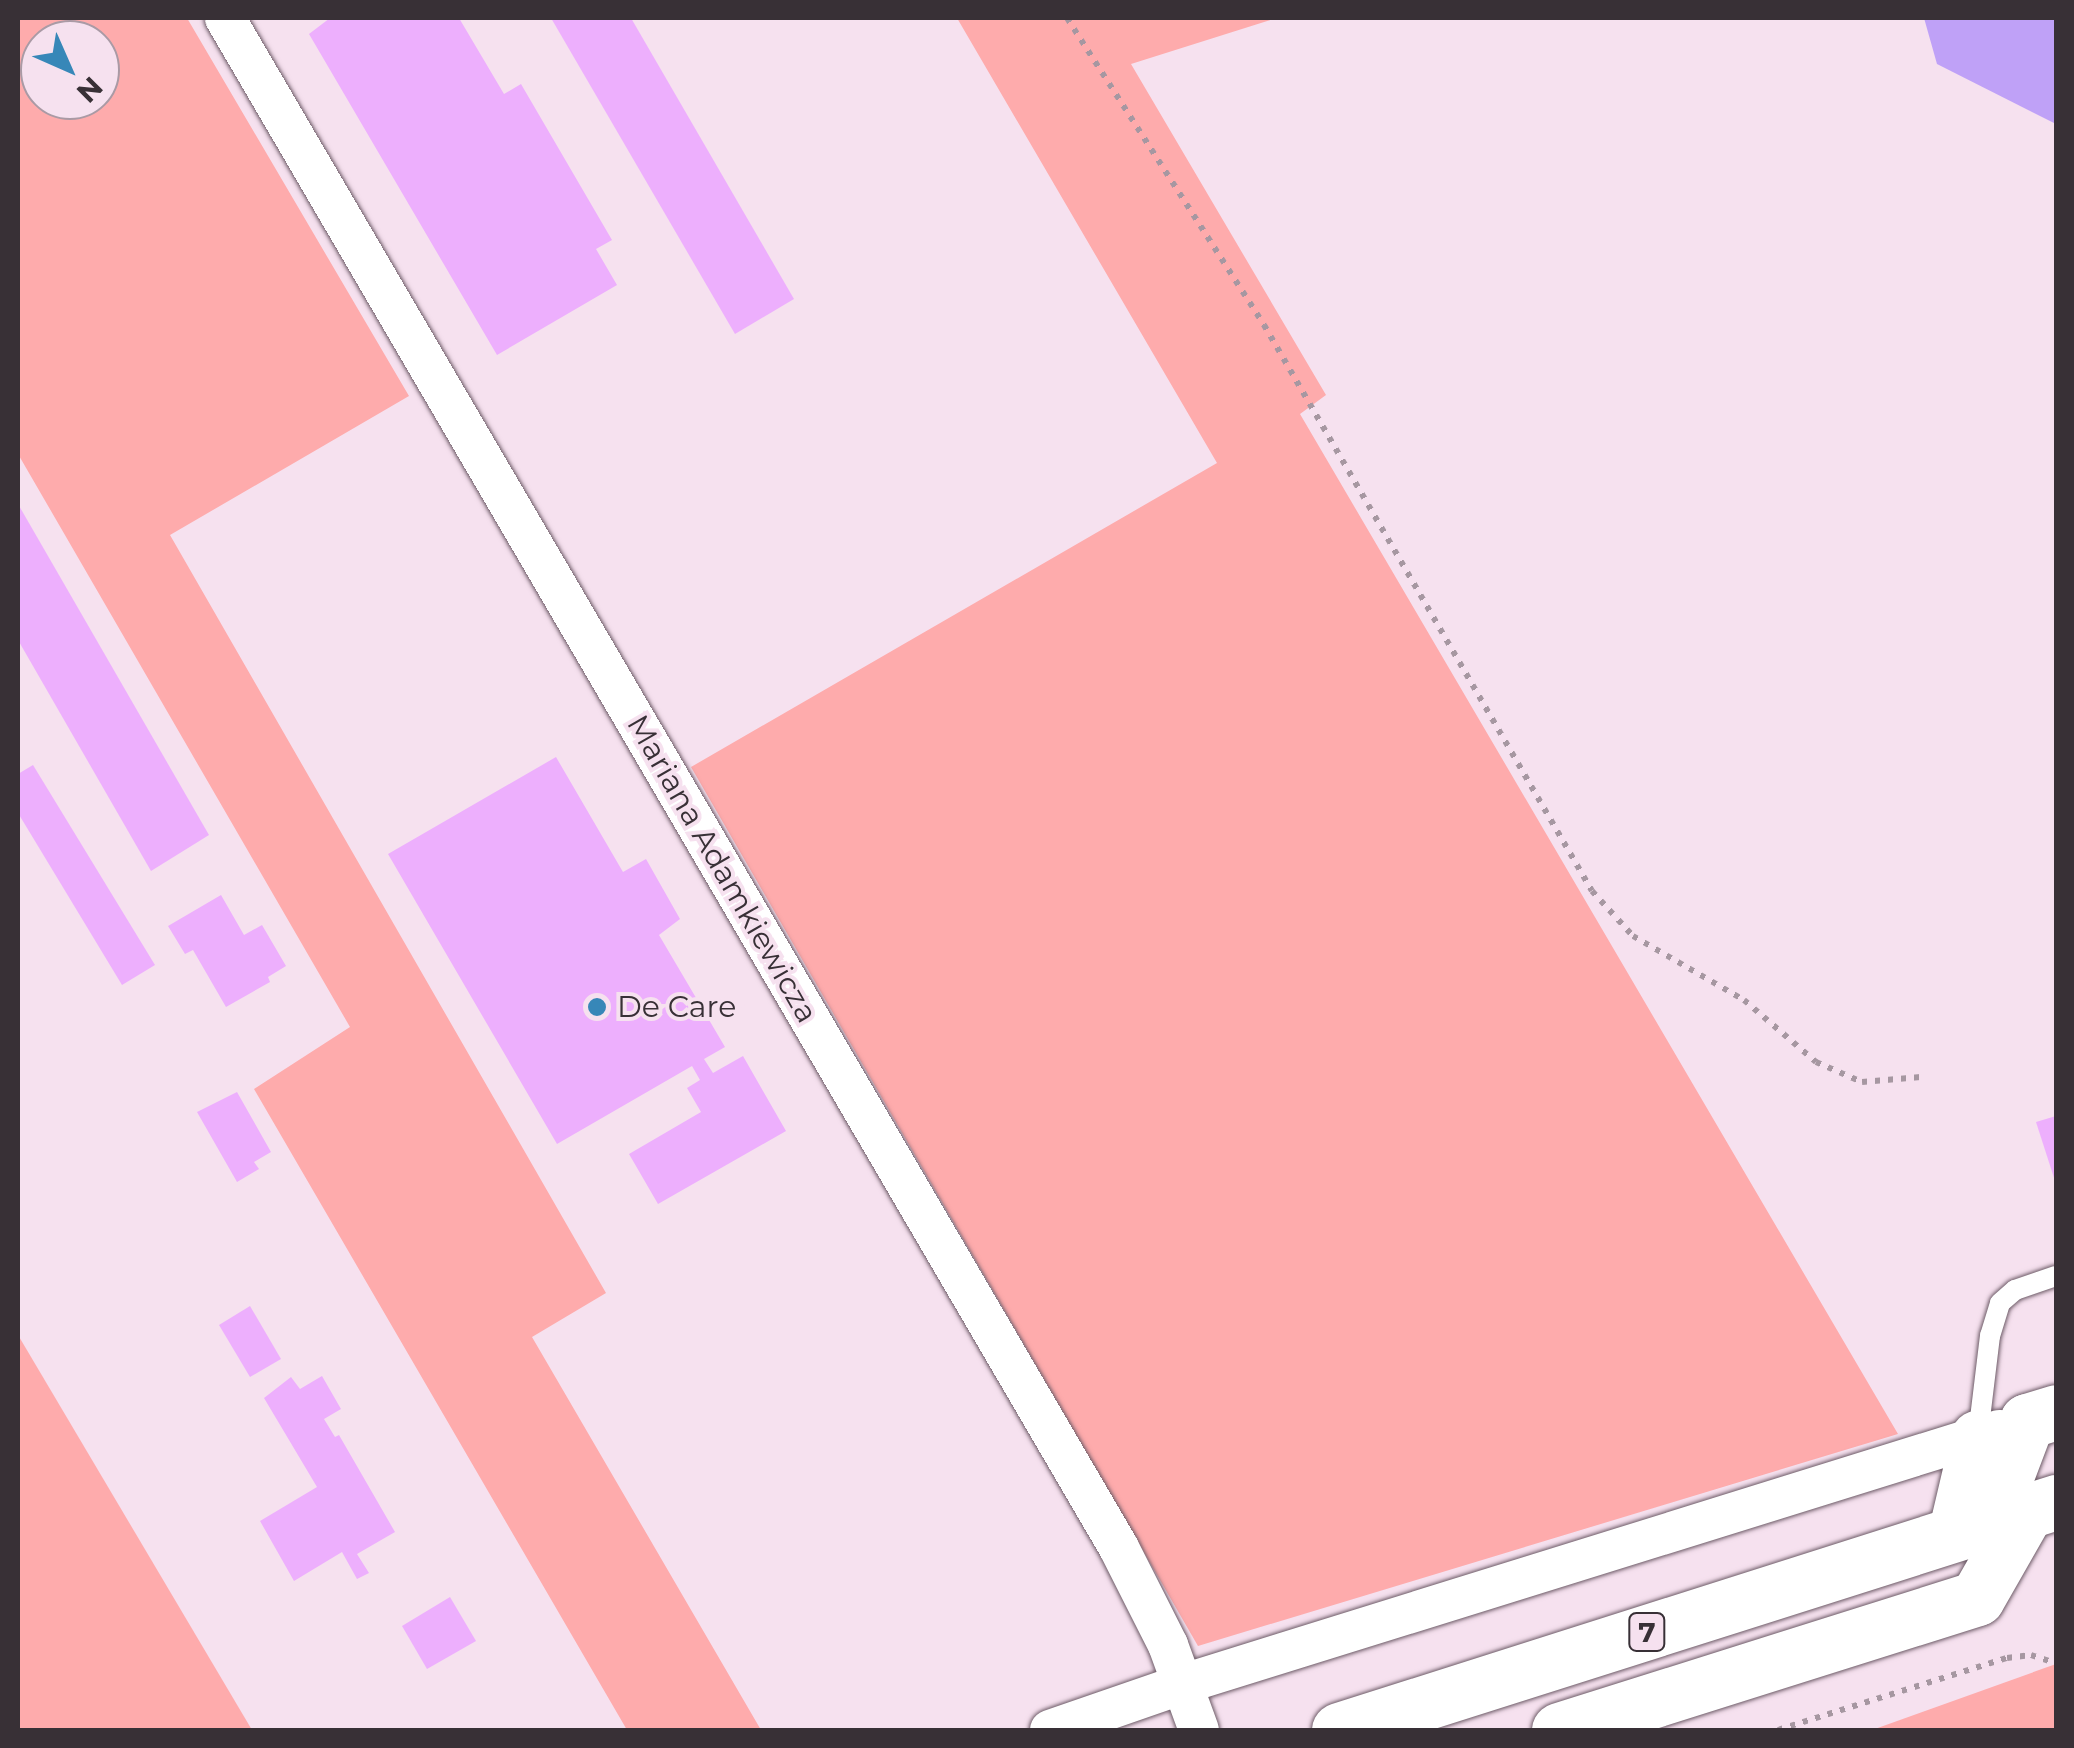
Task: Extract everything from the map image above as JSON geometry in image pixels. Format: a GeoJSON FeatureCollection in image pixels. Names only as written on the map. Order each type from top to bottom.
{"type":"FeatureCollection","features":[{"type":"Feature","properties":{"kind":"highway"},"geometry":{"type":"LineString","coordinates":[[2007,1518],[2020,1423]]}},
{"type":"Feature","properties":{"kind":"highway","name":"7"},"geometry":{"type":"LineString","coordinates":[[1560,1730],[1976,1598],[2007,1518]]}},
{"type":"Feature","properties":{"kind":"highway","name":"7"},"geometry":{"type":"LineString","coordinates":[[1339,1730],[2007,1518]]}},
{"type":"Feature","properties":{"kind":"street","name":"Mariana Adamkiewicza"},"geometry":{"type":"LineString","coordinates":[[225,18],[1119,1548],[1184,1684],[1198,1730]]}},
{"type":"Feature","properties":{"kind":"street"},"geometry":{"type":"LineString","coordinates":[[1050,1730],[1184,1684],[2020,1423]]}},
{"type":"Feature","properties":{"kind":"lane"},"geometry":{"type":"LineString","coordinates":[[2020,1423],[1990,1336],[2000,1303],[2014,1290],[2056,1276]]}},
{"type":"Feature","properties":{"kind":"path"},"geometry":{"type":"LineString","coordinates":[[1067,18],[1264,325],[1592,891],[1633,936],[1744,1000],[1816,1062],[1862,1082],[1921,1077]]}},
{"type":"Feature","properties":{"kind":"path"},"geometry":{"type":"LineString","coordinates":[[1778,1730],[2008,1658],[2031,1655],[2056,1664]]}},
{"type":"Feature","properties":{"kind":"shaded area"},"geometry":{"type":"Polygon","coordinates":[[[18,18],[187,18],[409,396],[170,535],[606,1293],[532,1337],[761,1730],[627,1730],[254,1089],[350,1027],[18,454],[18,18]]]}},
{"type":"Feature","properties":{"kind":"shaded area"},"geometry":{"type":"Polygon","coordinates":[[[957,18],[1277,18],[1131,64],[1326,395],[1300,414],[1898,1434],[1198,1646],[691,767],[1217,463],[957,18]]]}},
{"type":"Feature","properties":{"kind":"shaded area"},"geometry":{"type":"Polygon","coordinates":[[[1924,18],[2056,18],[2056,124],[1937,64],[1924,18]]]}},
{"type":"Feature","properties":{"kind":"shaded area"},"geometry":{"type":"Polygon","coordinates":[[[18,1335],[252,1730],[18,1730],[18,1335]]]}},
{"type":"Feature","properties":{"kind":"shaded area"},"geometry":{"type":"Polygon","coordinates":[[[2056,1664],[2056,1730],[1872,1730],[2056,1664]]]}},
{"type":"Feature","properties":{"kind":"building"},"geometry":{"type":"Polygon","coordinates":[[[330,18],[459,18],[504,94],[521,84],[612,240],[596,249],[617,285],[497,355],[309,34],[330,18]]]}},
{"type":"Feature","properties":{"kind":"building"},"geometry":{"type":"Polygon","coordinates":[[[551,18],[631,18],[794,299],[735,334],[551,18]]]}},
{"type":"Feature","properties":{"kind":"building"},"geometry":{"type":"Polygon","coordinates":[[[18,504],[209,835],[151,871],[18,640],[18,504]]]}},
{"type":"Feature","properties":{"kind":"building"},"geometry":{"type":"Polygon","coordinates":[[[556,757],[623,872],[646,859],[680,919],[659,935],[725,1047],[704,1059],[713,1073],[743,1056],[786,1131],[658,1204],[629,1154],[701,1112],[687,1088],[700,1080],[692,1066],[557,1144],[388,854],[556,757]]]}},
{"type":"Feature","properties":{"kind":"building"},"geometry":{"type":"Polygon","coordinates":[[[33,765],[155,965],[122,985],[18,813],[18,774],[33,765]]]}},
{"type":"Feature","properties":{"kind":"building"},"geometry":{"type":"Polygon","coordinates":[[[221,895],[244,935],[262,925],[286,966],[268,977],[270,982],[226,1007],[193,950],[185,954],[168,926],[221,895]]]}},
{"type":"Feature","properties":{"kind":"building"},"geometry":{"type":"Polygon","coordinates":[[[237,1092],[271,1152],[254,1162],[259,1169],[237,1182],[197,1112],[237,1092]]]}},
{"type":"Feature","properties":{"kind":"building"},"geometry":{"type":"Polygon","coordinates":[[[2056,1116],[2056,1184],[2036,1122],[2056,1116]]]}},
{"type":"Feature","properties":{"kind":"building"},"geometry":{"type":"Polygon","coordinates":[[[250,1306],[281,1359],[250,1377],[219,1325],[250,1306]]]}},
{"type":"Feature","properties":{"kind":"building"},"geometry":{"type":"Polygon","coordinates":[[[322,1376],[341,1409],[324,1419],[335,1437],[339,1435],[395,1532],[357,1554],[369,1573],[357,1579],[342,1552],[294,1581],[260,1521],[317,1487],[264,1398],[291,1377],[300,1389],[322,1376]]]}},
{"type":"Feature","properties":{"kind":"building"},"geometry":{"type":"Polygon","coordinates":[[[450,1597],[476,1641],[427,1669],[402,1626],[450,1597]]]}},
{"type":"Feature","properties":{"kind":"place","name":"De Care"},"geometry":{"type":"Point","coordinates":[597,1007]}}]}
